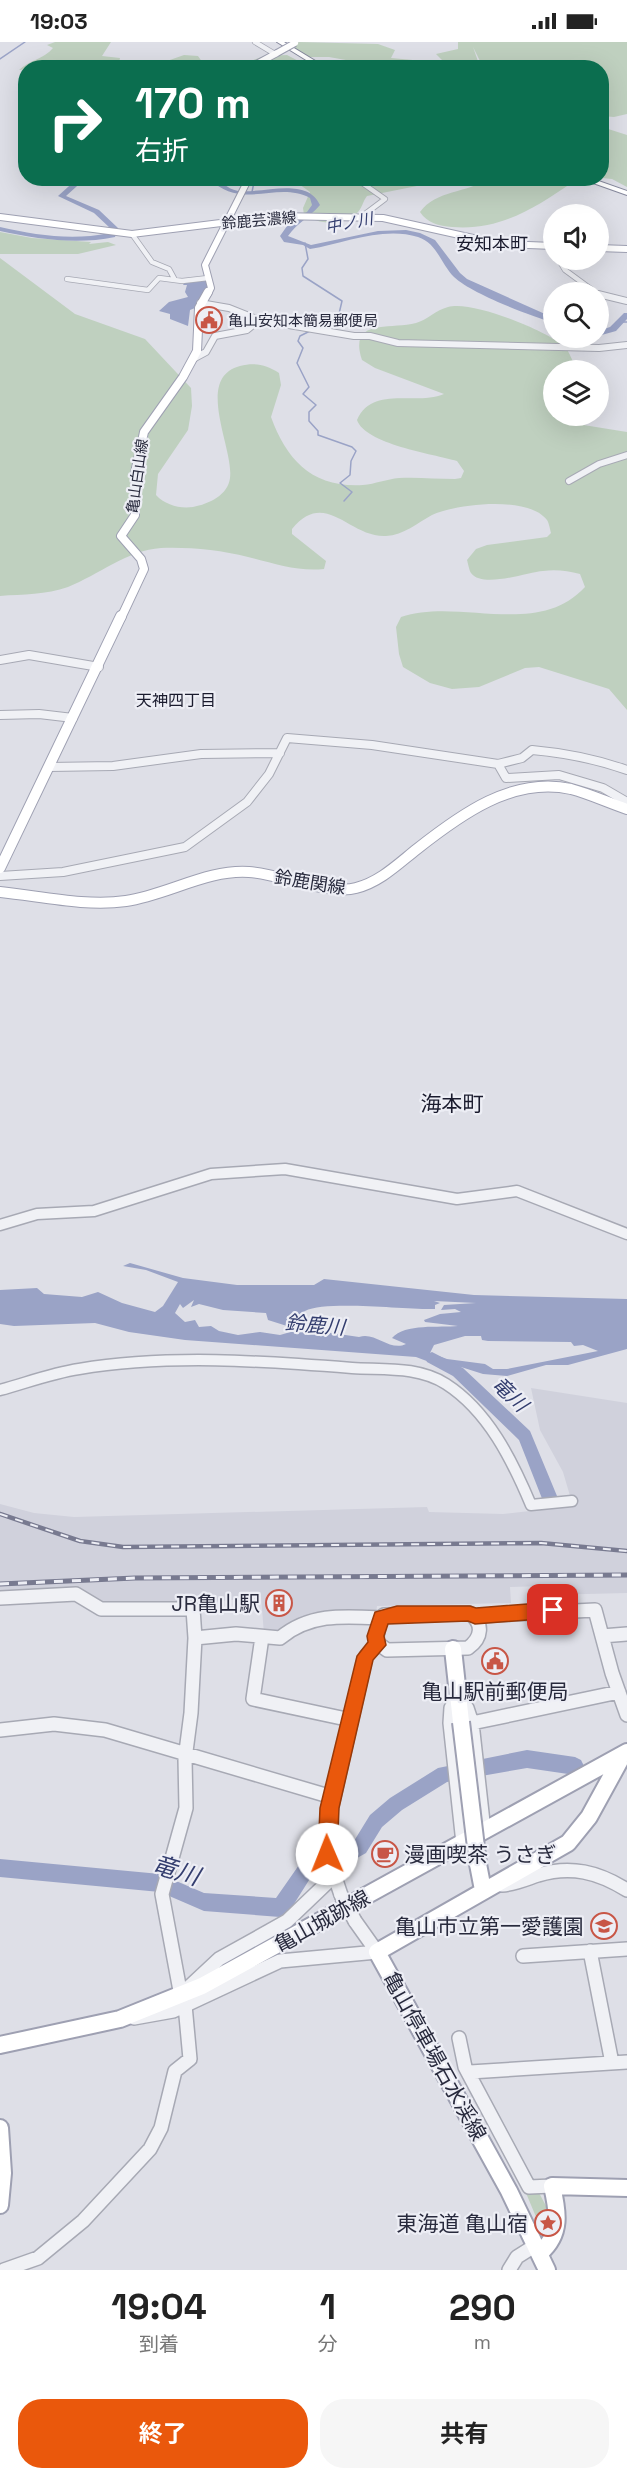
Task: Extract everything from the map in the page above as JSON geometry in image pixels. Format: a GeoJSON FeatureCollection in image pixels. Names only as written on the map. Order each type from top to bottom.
{"type":"FeatureCollection","features":[{"type":"Feature","properties":{"kind":"highway"},"geometry":{"type":"LineString","coordinates":[[272,42],[302,60]]}},
{"type":"Feature","properties":{"kind":"highway"},"geometry":{"type":"LineString","coordinates":[[280,42],[310,60]]}},
{"type":"Feature","properties":{"kind":"highway"},"geometry":{"type":"LineString","coordinates":[[609,184],[627,191]]}},
{"type":"Feature","properties":{"kind":"highway"},"geometry":{"type":"LineString","coordinates":[[609,186],[627,191]]}},
{"type":"Feature","properties":{"kind":"main road"},"geometry":{"type":"LineString","coordinates":[[263,60],[296,42]]}},
{"type":"Feature","properties":{"kind":"main road","name":"亀山白山線"},"geometry":{"type":"LineString","coordinates":[[0,868],[99,667],[144,569],[140,555],[124,543],[122,536],[135,515],[135,473],[144,432],[183,377],[197,351],[200,303],[211,288],[205,265],[245,186]]}},
{"type":"Feature","properties":{"kind":"main road","name":"鈴鹿芸濃線"},"geometry":{"type":"LineString","coordinates":[[0,217],[132,234],[295,215],[361,217],[401,220],[500,244],[543,246]]}},
{"type":"Feature","properties":{"kind":"main road"},"geometry":{"type":"LineString","coordinates":[[609,248],[627,249]]}},
{"type":"Feature","properties":{"kind":"main road","name":"鈴鹿関線"},"geometry":{"type":"LineString","coordinates":[[0,892],[101,902],[127,901],[229,873],[249,872],[346,890],[362,888],[377,881],[424,843],[490,799],[514,791],[538,786],[569,789],[627,809]]}},
{"type":"Feature","properties":{"kind":"main road"},"geometry":{"type":"LineString","coordinates":[[453,1649],[458,1697],[466,1723],[478,1864],[490,1887]]}},
{"type":"Feature","properties":{"kind":"main road","name":"亀山城跡線"},"geometry":{"type":"LineString","coordinates":[[0,2045],[120,2019],[183,2000],[625,1754]]}},
{"type":"Feature","properties":{"kind":"main road","name":"亀山停車場石水渓線"},"geometry":{"type":"LineString","coordinates":[[541,2256],[509,2191],[377,1952],[558,1850],[580,1831],[625,1754]]}},
{"type":"Feature","properties":{"kind":"main road"},"geometry":{"type":"LineString","coordinates":[[0,2128],[3,2181],[0,2205]]}},
{"type":"Feature","properties":{"kind":"main road"},"geometry":{"type":"LineString","coordinates":[[541,2256],[550,2246],[559,2224],[552,2187],[627,2187]]}},
{"type":"Feature","properties":{"kind":"street"},"geometry":{"type":"LineString","coordinates":[[255,42],[276,53]]}},
{"type":"Feature","properties":{"kind":"street"},"geometry":{"type":"LineString","coordinates":[[361,217],[368,208],[384,202],[385,199],[366,186]]}},
{"type":"Feature","properties":{"kind":"street"},"geometry":{"type":"LineString","coordinates":[[132,234],[152,262],[169,269],[175,280]]}},
{"type":"Feature","properties":{"kind":"street"},"geometry":{"type":"LineString","coordinates":[[565,270],[582,282]]}},
{"type":"Feature","properties":{"kind":"street"},"geometry":{"type":"LineString","coordinates":[[67,279],[148,290],[159,279],[208,278]]}},
{"type":"Feature","properties":{"kind":"street"},"geometry":{"type":"LineString","coordinates":[[609,296],[626,301]]}},
{"type":"Feature","properties":{"kind":"street"},"geometry":{"type":"LineString","coordinates":[[200,303],[229,308],[259,320],[354,336],[370,336],[402,344],[481,343],[599,348],[627,345]]}},
{"type":"Feature","properties":{"kind":"street"},"geometry":{"type":"LineString","coordinates":[[193,359],[206,352],[215,336],[247,330],[259,320]]}},
{"type":"Feature","properties":{"kind":"street"},"geometry":{"type":"LineString","coordinates":[[569,480],[599,464],[627,454]]}},
{"type":"Feature","properties":{"kind":"street"},"geometry":{"type":"LineString","coordinates":[[0,660],[29,655],[99,667]]}},
{"type":"Feature","properties":{"kind":"street"},"geometry":{"type":"LineString","coordinates":[[0,715],[39,714],[73,718]]}},
{"type":"Feature","properties":{"kind":"street"},"geometry":{"type":"LineString","coordinates":[[0,876],[63,872],[185,847],[247,802],[269,774],[287,738],[372,745],[498,764],[522,758],[532,750],[580,756],[627,770]]}},
{"type":"Feature","properties":{"kind":"street"},"geometry":{"type":"LineString","coordinates":[[49,767],[123,766],[201,754],[280,753]]}},
{"type":"Feature","properties":{"kind":"street"},"geometry":{"type":"LineString","coordinates":[[498,764],[503,776],[511,779],[559,775],[603,788],[627,802]]}},
{"type":"Feature","properties":{"kind":"street"},"geometry":{"type":"LineString","coordinates":[[0,1225],[37,1214],[94,1211],[112,1207],[211,1174],[285,1169],[457,1199],[517,1191],[627,1234]]}},
{"type":"Feature","properties":{"kind":"street"},"geometry":{"type":"LineString","coordinates":[[0,1390],[79,1369],[147,1363],[321,1365],[426,1374],[446,1384],[483,1419],[508,1452],[531,1504],[572,1501]]}},
{"type":"Feature","properties":{"kind":"street"},"geometry":{"type":"LineString","coordinates":[[0,1598],[76,1594],[100,1609],[193,1609],[195,1638],[187,1752],[186,1808],[164,1885],[190,2059],[178,2066],[175,2071],[161,2128],[150,2149],[82,2220],[55,2244],[38,2258],[4,2270]]}},
{"type":"Feature","properties":{"kind":"street"},"geometry":{"type":"LineString","coordinates":[[195,1638],[236,1634],[280,1638],[286,1632],[316,1618],[335,1616],[381,1618],[397,1614],[470,1613],[475,1616],[553,1610],[595,1610],[627,1715]]}},
{"type":"Feature","properties":{"kind":"street"},"geometry":{"type":"LineString","coordinates":[[377,1645],[387,1650],[468,1648],[477,1641],[481,1632],[475,1616]]}},
{"type":"Feature","properties":{"kind":"street"},"geometry":{"type":"LineString","coordinates":[[377,1645],[376,1636],[381,1618]]}},
{"type":"Feature","properties":{"kind":"street"},"geometry":{"type":"LineString","coordinates":[[602,1636],[627,1634]]}},
{"type":"Feature","properties":{"kind":"street"},"geometry":{"type":"LineString","coordinates":[[262,1637],[253,1699],[351,1720]]}},
{"type":"Feature","properties":{"kind":"street"},"geometry":{"type":"LineString","coordinates":[[183,2000],[280,1962],[377,1952],[355,1921],[332,1878],[326,1841],[332,1797],[366,1656],[377,1645]]}},
{"type":"Feature","properties":{"kind":"street"},"geometry":{"type":"LineString","coordinates":[[484,1831],[476,1766],[466,1723],[619,1692]]}},
{"type":"Feature","properties":{"kind":"street"},"geometry":{"type":"LineString","coordinates":[[458,1697],[451,1708],[450,1723],[463,1843]]}},
{"type":"Feature","properties":{"kind":"street"},"geometry":{"type":"LineString","coordinates":[[0,1730],[54,1724],[91,1727],[187,1752],[332,1797]]}},
{"type":"Feature","properties":{"kind":"street"},"geometry":{"type":"LineString","coordinates":[[490,1887],[517,1884],[537,1875],[583,1870],[600,1873],[627,1890]]}},
{"type":"Feature","properties":{"kind":"street"},"geometry":{"type":"LineString","coordinates":[[183,2000],[219,1959],[287,1921],[332,1878]]}},
{"type":"Feature","properties":{"kind":"street"},"geometry":{"type":"LineString","coordinates":[[523,1956],[627,1949]]}},
{"type":"Feature","properties":{"kind":"street"},"geometry":{"type":"LineString","coordinates":[[590,1952],[612,2063]]}},
{"type":"Feature","properties":{"kind":"street"},"geometry":{"type":"LineString","coordinates":[[459,2038],[465,2067],[470,2072],[529,2187],[552,2187]]}},
{"type":"Feature","properties":{"kind":"street"},"geometry":{"type":"LineString","coordinates":[[470,2072],[627,2062]]}},
{"type":"Feature","properties":{"kind":"street"},"geometry":{"type":"LineString","coordinates":[[509,2270],[517,2257],[541,2256]]}},
{"type":"Feature","properties":{"kind":"shaded area"},"geometry":{"type":"Polygon","coordinates":[[[531,1388],[627,1403],[627,1593],[547,1595],[546,1586],[510,1587],[511,1603],[377,1606],[376,1613],[278,1634],[264,1634],[261,1597],[195,1604],[102,1606],[80,1591],[0,1594],[0,1504],[34,1513],[74,1517],[427,1507],[429,1512],[503,1514],[573,1506],[563,1472],[540,1430],[531,1388]]]}},
{"type":"Feature","properties":{"kind":"green space"},"geometry":{"type":"Polygon","coordinates":[[[55,42],[111,42],[102,56],[120,58],[120,60],[35,60],[53,48],[47,45],[55,42]]]}},
{"type":"Feature","properties":{"kind":"green space"},"geometry":{"type":"Polygon","coordinates":[[[299,42],[378,44],[395,50],[391,58],[413,60],[346,60],[309,57],[291,47],[299,42]]]}},
{"type":"Feature","properties":{"kind":"green space"},"geometry":{"type":"Polygon","coordinates":[[[458,42],[627,42],[627,114],[609,117],[609,60],[480,60],[473,47],[478,60],[442,60],[436,54],[458,49],[458,42]]]}},
{"type":"Feature","properties":{"kind":"green space"},"geometry":{"type":"Polygon","coordinates":[[[184,55],[198,56],[201,60],[170,60],[184,55]]]}},
{"type":"Feature","properties":{"kind":"green space"},"geometry":{"type":"Polygon","coordinates":[[[287,55],[297,60],[254,60],[264,56],[287,55]]]}},
{"type":"Feature","properties":{"kind":"green space"},"geometry":{"type":"Polygon","coordinates":[[[609,129],[627,135],[627,187],[609,179],[609,129]]]}},
{"type":"Feature","properties":{"kind":"green space"},"geometry":{"type":"Polygon","coordinates":[[[302,186],[417,186],[367,196],[353,217],[339,222],[317,221],[304,215],[303,208],[310,192],[302,186]]]}},
{"type":"Feature","properties":{"kind":"green space"},"geometry":{"type":"Polygon","coordinates":[[[567,186],[531,209],[486,225],[442,226],[430,221],[420,212],[434,200],[471,187],[567,186]]]}},
{"type":"Feature","properties":{"kind":"green space"},"geometry":{"type":"Polygon","coordinates":[[[0,232],[32,238],[91,242],[89,244],[108,242],[116,245],[78,254],[0,254],[0,232]]]}},
{"type":"Feature","properties":{"kind":"green space"},"geometry":{"type":"Polygon","coordinates":[[[0,258],[75,314],[145,339],[191,388],[192,406],[188,430],[158,474],[156,495],[168,504],[178,507],[205,504],[217,498],[226,489],[230,478],[230,465],[219,415],[220,384],[227,373],[240,366],[251,364],[261,365],[279,373],[281,385],[271,417],[277,433],[294,459],[316,476],[345,485],[363,485],[399,478],[461,478],[464,471],[457,461],[386,442],[373,436],[357,420],[364,409],[373,403],[396,398],[433,397],[444,394],[375,368],[362,360],[359,347],[361,337],[374,328],[416,323],[448,307],[474,308],[509,318],[543,334],[543,348],[566,348],[573,360],[543,360],[543,426],[590,426],[627,432],[627,710],[609,689],[539,667],[525,668],[479,687],[452,689],[430,683],[403,667],[396,627],[401,617],[424,612],[447,611],[521,614],[544,611],[566,602],[585,587],[580,574],[562,571],[543,571],[495,580],[477,578],[471,573],[467,560],[476,549],[487,545],[547,537],[551,533],[547,520],[538,512],[524,507],[491,504],[457,508],[432,515],[405,531],[386,536],[373,535],[338,518],[316,513],[304,518],[292,529],[292,534],[326,561],[324,569],[295,568],[216,551],[161,548],[137,553],[60,590],[0,596],[0,258]]]}},
{"type":"Feature","properties":{"kind":"green space"},"geometry":{"type":"Polygon","coordinates":[[[538,2191],[552,2217],[544,2236],[526,2193],[538,2191]]]}},
{"type":"Feature","properties":{"kind":"water"},"geometry":{"type":"Polygon","coordinates":[[[207,280],[208,288],[195,308],[190,310],[188,326],[170,319],[170,314],[159,311],[169,302],[188,297],[185,292],[187,285],[183,285],[185,282],[207,280]]]}},
{"type":"Feature","properties":{"kind":"water"},"geometry":{"type":"Polygon","coordinates":[[[130,1263],[183,1278],[237,1285],[314,1285],[324,1279],[474,1295],[627,1299],[627,1349],[568,1365],[546,1365],[507,1376],[483,1374],[461,1367],[440,1366],[416,1357],[185,1340],[129,1332],[95,1323],[14,1326],[0,1324],[0,1290],[37,1288],[44,1294],[82,1297],[98,1292],[122,1303],[155,1312],[163,1306],[178,1282],[146,1270],[123,1266],[130,1263]],[[194,1300],[183,1308],[180,1304],[175,1313],[185,1322],[195,1320],[199,1327],[211,1326],[219,1331],[238,1335],[260,1332],[280,1335],[294,1331],[318,1331],[371,1337],[400,1346],[406,1344],[392,1338],[405,1330],[458,1326],[425,1322],[424,1320],[440,1314],[461,1312],[455,1309],[441,1310],[444,1305],[476,1303],[434,1301],[440,1303],[435,1305],[435,1309],[331,1306],[305,1311],[287,1326],[268,1320],[266,1313],[223,1310],[199,1304],[191,1307],[194,1300]],[[465,1336],[434,1345],[430,1353],[447,1359],[485,1364],[493,1369],[507,1369],[598,1351],[583,1345],[574,1346],[571,1342],[488,1341],[482,1340],[481,1336],[465,1336]]]}},
{"type":"Feature","properties":{"kind":"waterway"},"geometry":{"type":"LineString","coordinates":[[0,59],[25,42]]}},
{"type":"Feature","properties":{"kind":"waterway","name":"中ノ川"},"geometry":{"type":"LineString","coordinates":[[0,229],[42,237],[70,239],[112,235],[114,228],[102,216],[61,196],[73,186]]}},
{"type":"Feature","properties":{"kind":"waterway","name":"中ノ川"},"geometry":{"type":"LineString","coordinates":[[222,186],[240,194],[293,191],[313,197],[316,205],[309,213],[295,221],[284,236],[287,240],[305,243],[310,247],[378,233],[406,232],[420,235],[437,247],[457,275],[464,280],[543,316]]}},
{"type":"Feature","properties":{"kind":"waterway"},"geometry":{"type":"LineString","coordinates":[[252,192],[253,186]]}},
{"type":"Feature","properties":{"kind":"waterway"},"geometry":{"type":"LineString","coordinates":[[305,243],[308,259],[302,268],[303,276],[342,301],[338,318],[317,328]]}},
{"type":"Feature","properties":{"kind":"waterway","name":"中ノ川"},"geometry":{"type":"LineString","coordinates":[[609,330],[627,315]]}},
{"type":"Feature","properties":{"kind":"waterway","name":"中ノ川"},"geometry":{"type":"LineString","coordinates":[[621,322],[627,322]]}},
{"type":"Feature","properties":{"kind":"waterway"},"geometry":{"type":"LineString","coordinates":[[312,330],[300,336],[298,341],[303,348],[297,363],[309,387],[303,394],[316,405],[309,412],[309,421],[318,431],[318,435],[352,447],[356,451],[351,461],[350,475],[340,483],[352,492],[344,501]]}},
{"type":"Feature","properties":{"kind":"waterway","name":"竜川"},"geometry":{"type":"LineString","coordinates":[[432,1358],[458,1372],[525,1436],[549,1496]]}},
{"type":"Feature","properties":{"kind":"waterway","name":"竜川"},"geometry":{"type":"LineString","coordinates":[[343,1857],[360,1847],[376,1821],[396,1804],[444,1774],[527,1759],[575,1766]]}},
{"type":"Feature","properties":{"kind":"waterway","name":"竜川"},"geometry":{"type":"LineString","coordinates":[[0,1868],[160,1883],[204,1902],[280,1908],[305,1871],[317,1861]]}},
{"type":"Feature","properties":{"kind":"railway"},"geometry":{"type":"LineString","coordinates":[[0,1514],[80,1541],[123,1547],[541,1543],[627,1551]]}},
{"type":"Feature","properties":{"kind":"railway"},"geometry":{"type":"LineString","coordinates":[[0,1584],[135,1578],[627,1575]]}},
{"type":"Feature","properties":{"kind":"place","name":"亀山安知本簡易郵便局"},"geometry":{"type":"Point","coordinates":[209,320]}},
{"type":"Feature","properties":{"kind":"place","name":"JR亀山駅"},"geometry":{"type":"Point","coordinates":[279,1603]}},
{"type":"Feature","properties":{"kind":"place","name":"亀山駅前郵便局"},"geometry":{"type":"Point","coordinates":[495,1661]}},
{"type":"Feature","properties":{"kind":"place","name":"漫画喫茶 うさぎ"},"geometry":{"type":"Point","coordinates":[385,1854]}},
{"type":"Feature","properties":{"kind":"place","name":"亀山市立第一愛護園"},"geometry":{"type":"Point","coordinates":[604,1926]}},
{"type":"Feature","properties":{"kind":"place","name":"東海道 亀山宿"},"geometry":{"type":"Point","coordinates":[548,2223]}},
{"type":"Feature","properties":{"kind":"district","name":"安知本町"},"geometry":{"type":"Point","coordinates":[492,243]}},
{"type":"Feature","properties":{"kind":"district","name":"天神四丁目"},"geometry":{"type":"Point","coordinates":[176,700]}},
{"type":"Feature","properties":{"kind":"district","name":"海本町"},"geometry":{"type":"Point","coordinates":[452,1103]}},
{"type":"Feature","properties":{"kind":"route"},"geometry":{"type":"LineString","coordinates":[[327,1854],[327,1823],[330,1808],[366,1656],[370,1649],[377,1645],[376,1636],[381,1618],[397,1614],[470,1613],[475,1616],[553,1610]]}},
{"type":"Feature","properties":{"kind":"water label","name":"鈴鹿川"},"geometry":{"type":"Point","coordinates":[315,1325]}}]}
